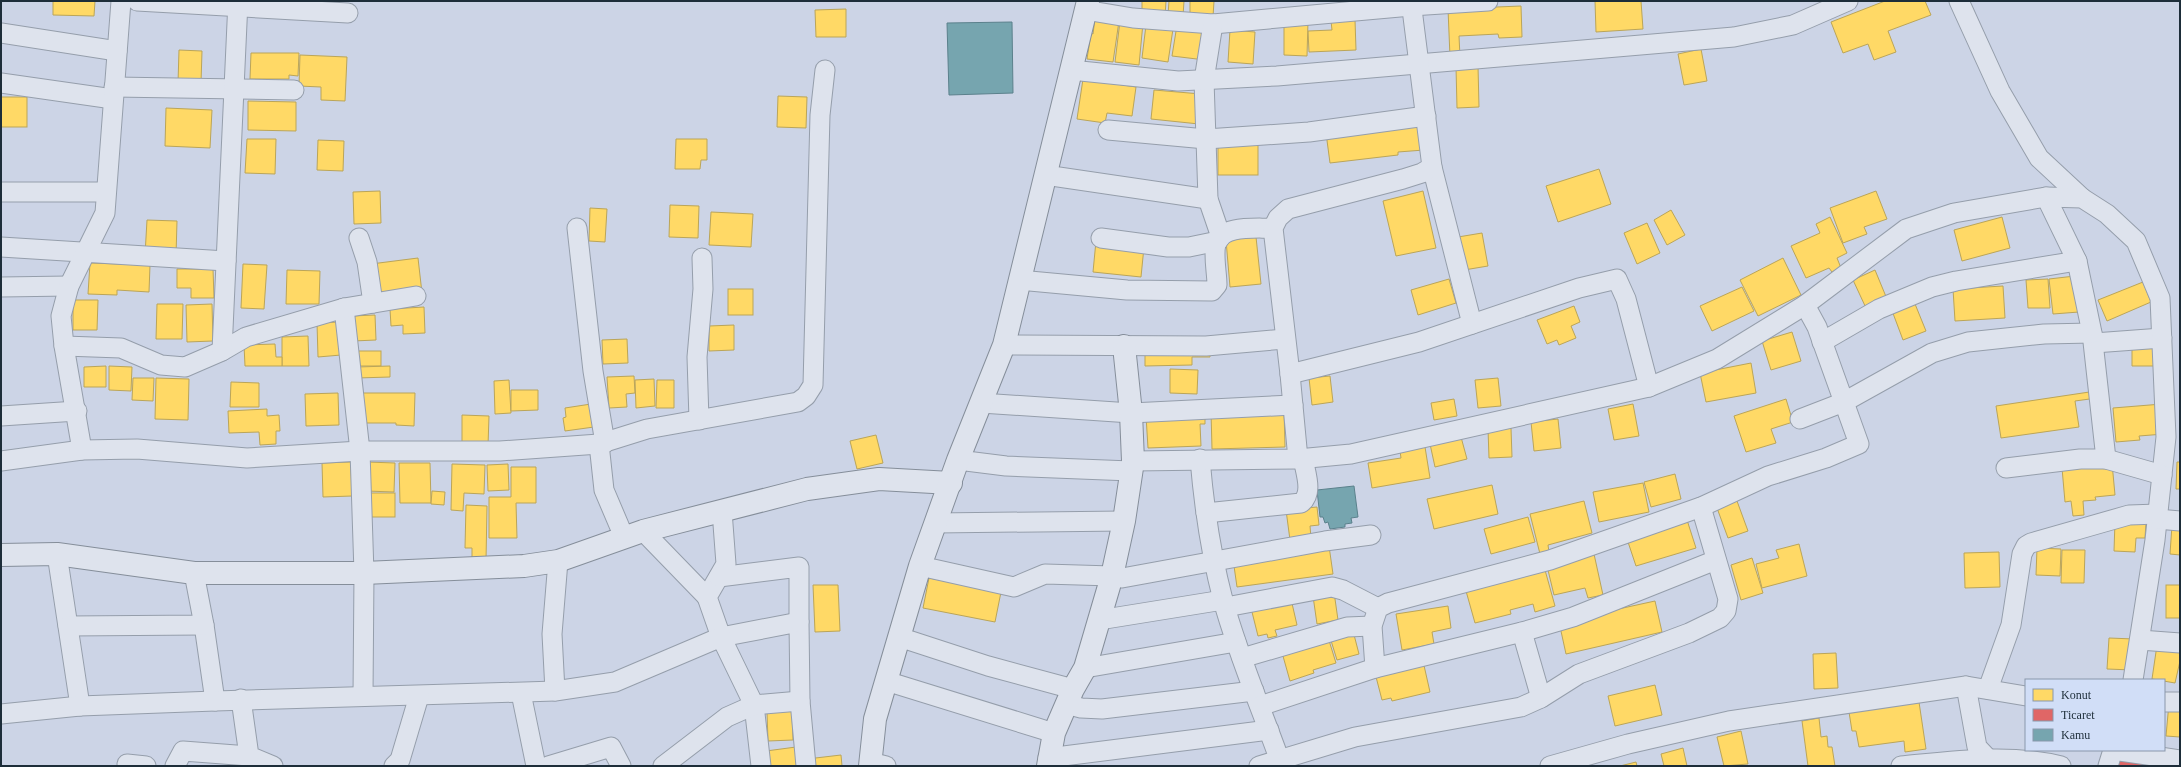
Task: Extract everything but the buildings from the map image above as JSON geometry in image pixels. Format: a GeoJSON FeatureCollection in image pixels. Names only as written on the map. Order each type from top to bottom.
{"type":"FeatureCollection","features":[{"type":"Feature","properties":{"kind":"street"},"geometry":{"type":"LineString","coordinates":[[82,450],[77,411],[64,346],[61,316],[69,286],[105,213],[121,1]]}},
{"type":"Feature","properties":{"kind":"street"},"geometry":{"type":"LineString","coordinates":[[137,1],[238,4],[348,12]]}},
{"type":"Feature","properties":{"kind":"street"},"geometry":{"type":"LineString","coordinates":[[875,765],[876,719],[886,681],[920,566],[958,460],[1004,345],[1086,6],[1132,18],[1213,24],[1411,3],[1488,1]]}},
{"type":"Feature","properties":{"kind":"street"},"geometry":{"type":"LineString","coordinates":[[1071,70],[1178,81],[1204,80],[1419,64],[1734,37],[1793,25],[1848,1]]}},
{"type":"Feature","properties":{"kind":"street"},"geometry":{"type":"LineString","coordinates":[[1959,1],[2000,90],[2039,158],[2082,198],[2107,214],[2136,241],[2160,298],[2166,437],[2157,516],[2133,679]]}},
{"type":"Feature","properties":{"kind":"street"},"geometry":{"type":"LineString","coordinates":[[1411,3],[1432,167],[1472,324]]}},
{"type":"Feature","properties":{"kind":"street"},"geometry":{"type":"LineString","coordinates":[[222,351],[238,4]]}},
{"type":"Feature","properties":{"kind":"street"},"geometry":{"type":"LineString","coordinates":[[1019,280],[1127,290],[1212,291],[1217,285],[1216,245],[1219,239],[1208,200],[1204,80],[1213,24]]}},
{"type":"Feature","properties":{"kind":"street"},"geometry":{"type":"LineString","coordinates":[[1,33],[117,51]]}},
{"type":"Feature","properties":{"kind":"street"},"geometry":{"type":"LineString","coordinates":[[1,461],[82,450],[137,450],[247,458],[360,451],[500,451],[602,444],[647,429],[798,402],[806,396],[813,385],[820,122],[825,70]]}},
{"type":"Feature","properties":{"kind":"street"},"geometry":{"type":"LineString","coordinates":[[1,83],[114,93],[234,89],[294,90]]}},
{"type":"Feature","properties":{"kind":"street"},"geometry":{"type":"LineString","coordinates":[[1108,130],[1206,139],[1309,132],[1426,116]]}},
{"type":"Feature","properties":{"kind":"street"},"geometry":{"type":"LineString","coordinates":[[1206,513],[1301,503],[1305,500],[1308,490],[1300,458],[1285,340],[1273,228],[1278,218],[1288,209],[1403,179],[1422,173],[1432,167]]}},
{"type":"Feature","properties":{"kind":"street"},"geometry":{"type":"LineString","coordinates":[[1045,175],[1208,200]]}},
{"type":"Feature","properties":{"kind":"street"},"geometry":{"type":"LineString","coordinates":[[1,192],[106,192]]}},
{"type":"Feature","properties":{"kind":"street"},"geometry":{"type":"LineString","coordinates":[[958,460],[1006,466],[1132,466],[1200,459],[1300,458],[1351,454],[1650,387],[1717,359],[1806,305],[1906,229],[1954,213],[2046,197],[2082,198]]}},
{"type":"Feature","properties":{"kind":"street"},"geometry":{"type":"LineString","coordinates":[[2046,197],[2077,262],[2093,338],[2106,459]]}},
{"type":"Feature","properties":{"kind":"street"},"geometry":{"type":"LineString","coordinates":[[577,228],[602,444],[604,490],[633,534],[707,598],[721,637],[754,705],[761,766]]}},
{"type":"Feature","properties":{"kind":"street"},"geometry":{"type":"LineString","coordinates":[[1100,238],[1168,247],[1189,247],[1219,239],[1235,230],[1273,228]]}},
{"type":"Feature","properties":{"kind":"street"},"geometry":{"type":"LineString","coordinates":[[358,238],[366,262],[373,303]]}},
{"type":"Feature","properties":{"kind":"street"},"geometry":{"type":"LineString","coordinates":[[1,247],[226,261]]}},
{"type":"Feature","properties":{"kind":"street"},"geometry":{"type":"LineString","coordinates":[[699,420],[697,357],[703,289],[702,258]]}},
{"type":"Feature","properties":{"kind":"street"},"geometry":{"type":"LineString","coordinates":[[1822,342],[1879,309],[1932,287],[1956,281],[2077,262]]}},
{"type":"Feature","properties":{"kind":"street"},"geometry":{"type":"LineString","coordinates":[[1290,374],[1419,342],[1578,288],[1618,279],[1626,299],[1650,387]]}},
{"type":"Feature","properties":{"kind":"street"},"geometry":{"type":"LineString","coordinates":[[1,286],[69,286]]}},
{"type":"Feature","properties":{"kind":"street"},"geometry":{"type":"LineString","coordinates":[[64,346],[121,348],[162,365],[186,367],[222,351],[246,337],[344,308],[416,296]]}},
{"type":"Feature","properties":{"kind":"street"},"geometry":{"type":"LineString","coordinates":[[1085,668],[1239,650],[1347,627],[1375,617],[1388,603],[1550,560],[1701,508],[1768,476],[1826,458],[1859,444],[1822,342],[1806,305]]}},
{"type":"Feature","properties":{"kind":"street"},"geometry":{"type":"LineString","coordinates":[[344,308],[360,451],[364,573],[362,695]]}},
{"type":"Feature","properties":{"kind":"street"},"geometry":{"type":"LineString","coordinates":[[1800,419],[1844,402],[1932,352],[1968,342],[2044,334],[2093,338],[2162,338]]}},
{"type":"Feature","properties":{"kind":"street"},"geometry":{"type":"LineString","coordinates":[[1004,345],[1206,346],[1285,340]]}},
{"type":"Feature","properties":{"kind":"street"},"geometry":{"type":"LineString","coordinates":[[1124,346],[1131,413],[1132,466],[1124,520],[1112,576],[1085,668],[1054,733],[1048,762],[1269,730]]}},
{"type":"Feature","properties":{"kind":"street"},"geometry":{"type":"LineString","coordinates":[[981,403],[1131,413],[1293,405]]}},
{"type":"Feature","properties":{"kind":"street"},"geometry":{"type":"LineString","coordinates":[[1,416],[77,411]]}},
{"type":"Feature","properties":{"kind":"street"},"geometry":{"type":"LineString","coordinates":[[1200,459],[1206,513],[1214,560],[1224,604],[1239,650],[1269,730],[1292,761]]}},
{"type":"Feature","properties":{"kind":"street"},"geometry":{"type":"LineString","coordinates":[[2006,468],[2080,459],[2106,459],[2162,475]]}},
{"type":"Feature","properties":{"kind":"street"},"geometry":{"type":"LineString","coordinates":[[1,556],[57,554],[194,573],[364,573],[524,566],[558,561],[633,534],[807,489],[879,479],[951,483]]}},
{"type":"Feature","properties":{"kind":"street"},"geometry":{"type":"LineString","coordinates":[[1259,766],[1292,761],[1355,737],[1510,709],[1541,698],[1579,674],[1690,633],[1720,618],[1726,611],[1728,599],[1701,508]]}},
{"type":"Feature","properties":{"kind":"street"},"geometry":{"type":"LineString","coordinates":[[707,598],[726,564],[722,511]]}},
{"type":"Feature","properties":{"kind":"street"},"geometry":{"type":"LineString","coordinates":[[1988,689],[2011,625],[2022,554],[2026,546],[2031,543],[2129,515],[2157,516],[2180,520]]}},
{"type":"Feature","properties":{"kind":"street"},"geometry":{"type":"LineString","coordinates":[[935,524],[1124,520]]}},
{"type":"Feature","properties":{"kind":"street"},"geometry":{"type":"LineString","coordinates":[[920,566],[1014,586],[1045,574],[1112,576],[1122,578],[1214,560],[1325,541],[1371,535]]}},
{"type":"Feature","properties":{"kind":"street"},"geometry":{"type":"LineString","coordinates":[[57,554],[80,706]]}},
{"type":"Feature","properties":{"kind":"street"},"geometry":{"type":"LineString","coordinates":[[900,637],[988,666],[1070,697],[1081,708],[1102,709],[1257,698],[1522,632],[1599,607],[1716,560]]}},
{"type":"Feature","properties":{"kind":"street"},"geometry":{"type":"LineString","coordinates":[[555,692],[552,634],[558,561]]}},
{"type":"Feature","properties":{"kind":"street"},"geometry":{"type":"LineString","coordinates":[[719,577],[799,567],[800,701],[806,766]]}},
{"type":"Feature","properties":{"kind":"street"},"geometry":{"type":"LineString","coordinates":[[194,573],[204,625],[214,701]]}},
{"type":"Feature","properties":{"kind":"street"},"geometry":{"type":"LineString","coordinates":[[1099,620],[1224,604],[1332,587],[1343,590],[1375,617],[1375,668]]}},
{"type":"Feature","properties":{"kind":"street"},"geometry":{"type":"LineString","coordinates":[[1,714],[80,706],[362,695],[419,696],[555,692],[615,682],[721,637],[799,622]]}},
{"type":"Feature","properties":{"kind":"street"},"geometry":{"type":"LineString","coordinates":[[68,626],[204,625]]}},
{"type":"Feature","properties":{"kind":"street"},"geometry":{"type":"LineString","coordinates":[[1522,632],[1541,698]]}},
{"type":"Feature","properties":{"kind":"street"},"geometry":{"type":"LineString","coordinates":[[2140,640],[2180,643]]}},
{"type":"Feature","properties":{"kind":"street"},"geometry":{"type":"LineString","coordinates":[[886,681],[1054,733]]}},
{"type":"Feature","properties":{"kind":"street"},"geometry":{"type":"LineString","coordinates":[[1966,686],[1977,747],[1992,763]]}},
{"type":"Feature","properties":{"kind":"street"},"geometry":{"type":"LineString","coordinates":[[1550,766],[1628,744],[1729,721],[1966,686],[2025,696]]}},
{"type":"Feature","properties":{"kind":"street"},"geometry":{"type":"LineString","coordinates":[[521,693],[536,766]]}},
{"type":"Feature","properties":{"kind":"street"},"geometry":{"type":"LineString","coordinates":[[394,766],[400,760],[419,696]]}},
{"type":"Feature","properties":{"kind":"street"},"geometry":{"type":"LineString","coordinates":[[242,700],[250,756]]}},
{"type":"Feature","properties":{"kind":"street"},"geometry":{"type":"LineString","coordinates":[[663,766],[727,717],[754,705],[800,701]]}},
{"type":"Feature","properties":{"kind":"street"},"geometry":{"type":"LineString","coordinates":[[2165,702],[2180,702]]}},
{"type":"Feature","properties":{"kind":"street"},"geometry":{"type":"LineString","coordinates":[[548,766],[611,747],[621,766]]}},
{"type":"Feature","properties":{"kind":"street"},"geometry":{"type":"LineString","coordinates":[[175,766],[182,750],[250,756],[274,766]]}},
{"type":"Feature","properties":{"kind":"street"},"geometry":{"type":"LineString","coordinates":[[2108,766],[2113,751]]}},
{"type":"Feature","properties":{"kind":"street"},"geometry":{"type":"LineString","coordinates":[[2120,751],[2180,760]]}},
{"type":"Feature","properties":{"kind":"street"},"geometry":{"type":"LineString","coordinates":[[1901,766],[2039,760],[2061,766]]}},
{"type":"Feature","properties":{"kind":"street"},"geometry":{"type":"LineString","coordinates":[[127,764],[146,766]]}}]}
